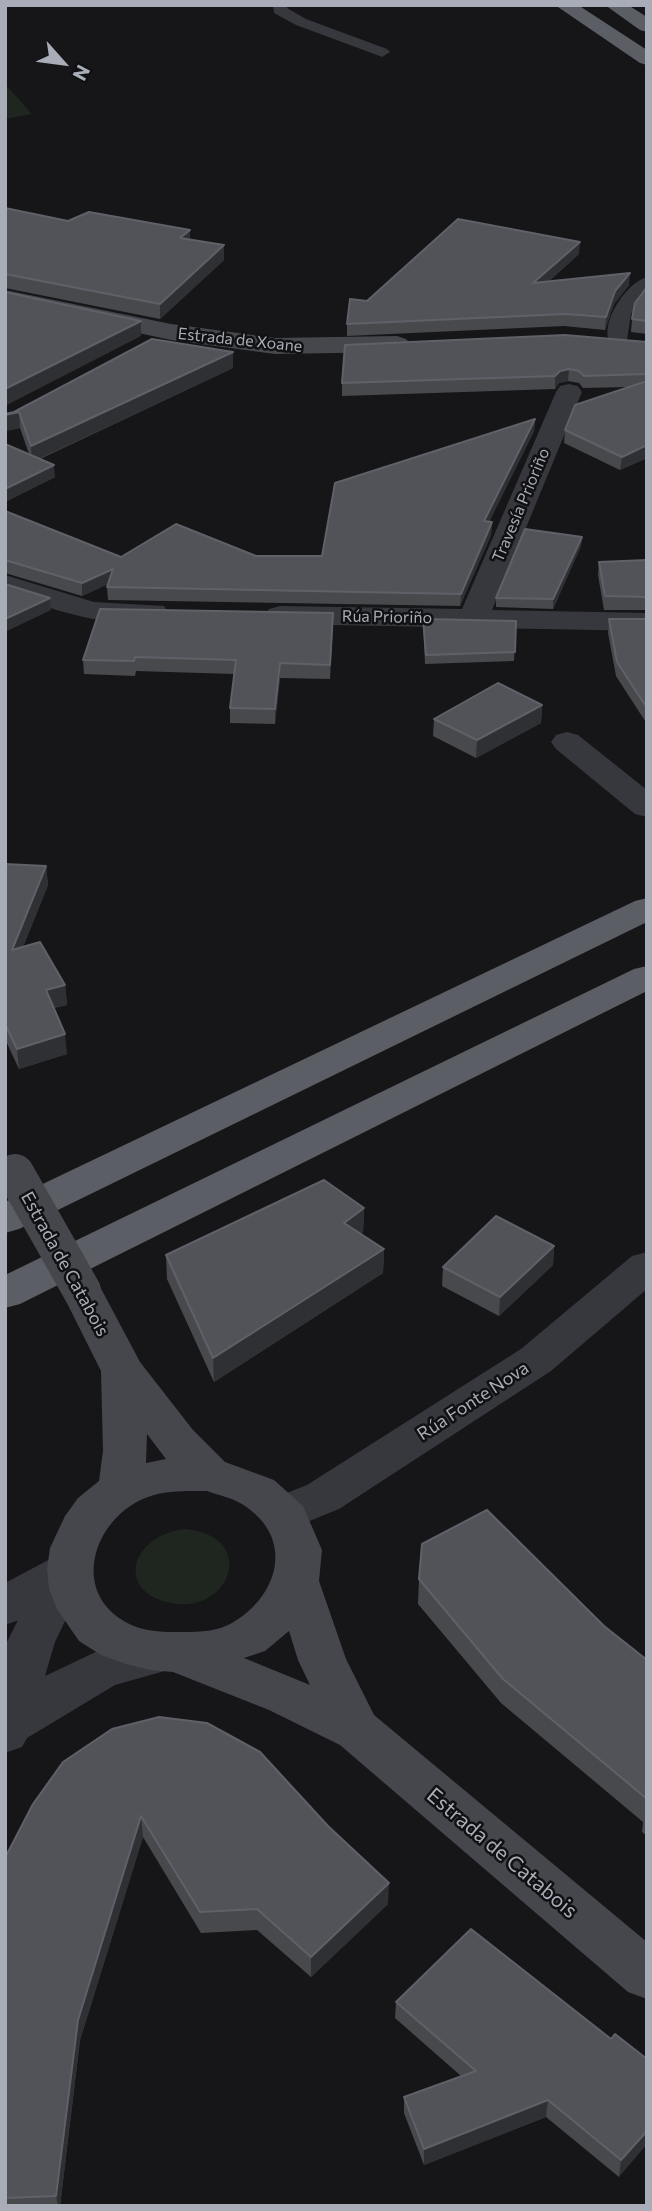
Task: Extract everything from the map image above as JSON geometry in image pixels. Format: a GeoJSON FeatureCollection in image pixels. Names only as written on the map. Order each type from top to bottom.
{"type":"FeatureCollection","features":[{"type":"Feature","properties":{"kind":"highway"},"geometry":{"type":"LineString","coordinates":[[564,5],[647,59]]}},
{"type":"Feature","properties":{"kind":"highway"},"geometry":{"type":"LineString","coordinates":[[614,5],[647,26]]}},
{"type":"Feature","properties":{"kind":"highway"},"geometry":{"type":"LineString","coordinates":[[5,1219],[647,908]]}},
{"type":"Feature","properties":{"kind":"highway"},"geometry":{"type":"LineString","coordinates":[[5,1293],[647,976]]}},
{"type":"Feature","properties":{"kind":"main road","name":"Estrada de Xoane"},"geometry":{"type":"LineString","coordinates":[[5,297],[171,332],[275,346],[415,343]]}},
{"type":"Feature","properties":{"kind":"main road","name":"Estrada de Catabois"},"geometry":{"type":"LineString","coordinates":[[10,1166],[82,1291],[122,1371],[177,1442],[209,1474]]}},
{"type":"Feature","properties":{"kind":"main road","name":"Estrada de Catabois"},"geometry":{"type":"LineString","coordinates":[[121,1491],[125,1451],[122,1371]]}},
{"type":"Feature","properties":{"kind":"main road"},"geometry":{"type":"LineString","coordinates":[[209,1474],[253,1488],[272,1499],[285,1513],[300,1547],[297,1584],[276,1618],[236,1645],[174,1654],[137,1649],[109,1637],[80,1606],[70,1575],[76,1535],[98,1507],[129,1486],[167,1475],[209,1474]]}},
{"type":"Feature","properties":{"kind":"main road","name":"Estrada de Catabois"},"geometry":{"type":"LineString","coordinates":[[297,1584],[322,1660],[357,1730]]}},
{"type":"Feature","properties":{"kind":"main road","name":"Estrada de Catabois"},"geometry":{"type":"LineString","coordinates":[[174,1654],[286,1696],[357,1730],[647,1975]]}},
{"type":"Feature","properties":{"kind":"street"},"geometry":{"type":"LineString","coordinates":[[141,349],[171,332]]}},
{"type":"Feature","properties":{"kind":"street","name":"Travesía Prioriño"},"geometry":{"type":"LineString","coordinates":[[473,619],[569,392]]}},
{"type":"Feature","properties":{"kind":"street"},"geometry":{"type":"LineString","coordinates":[[5,584],[92,611],[187,613]]}},
{"type":"Feature","properties":{"kind":"street","name":"Rúa Prioriño"},"geometry":{"type":"LineString","coordinates":[[255,614],[647,622]]}},
{"type":"Feature","properties":{"kind":"street"},"geometry":{"type":"LineString","coordinates":[[567,742],[647,807]]}},
{"type":"Feature","properties":{"kind":"street","name":"Rúa Fonte Nova"},"geometry":{"type":"LineString","coordinates":[[285,1513],[323,1497],[536,1360],[647,1266]]}},
{"type":"Feature","properties":{"kind":"street"},"geometry":{"type":"LineString","coordinates":[[5,1606],[70,1575]]}},
{"type":"Feature","properties":{"kind":"street"},"geometry":{"type":"LineString","coordinates":[[7,1728],[31,1642],[48,1607],[70,1575]]}},
{"type":"Feature","properties":{"kind":"street"},"geometry":{"type":"LineString","coordinates":[[7,1728],[54,1695],[102,1669],[174,1654]]}},
{"type":"Feature","properties":{"kind":"lane"},"geometry":{"type":"LineString","coordinates":[[281,5],[279,10],[301,22],[382,52]]}},
{"type":"Feature","properties":{"kind":"lane"},"geometry":{"type":"LineString","coordinates":[[616,340],[618,318],[629,300],[647,283]]}},
{"type":"Feature","properties":{"kind":"shaded area"},"geometry":{"type":"Polygon","coordinates":[[[5,84],[32,114],[5,119],[5,84]]]}},
{"type":"Feature","properties":{"kind":"shaded area"},"geometry":{"type":"Polygon","coordinates":[[[185,1529],[208,1535],[222,1545],[229,1559],[228,1573],[221,1587],[209,1597],[192,1604],[171,1603],[153,1597],[142,1588],[136,1576],[136,1564],[142,1552],[152,1542],[166,1533],[185,1529]]]}},
{"type":"Feature","properties":{"kind":"building"},"geometry":{"type":"Polygon","coordinates":[[[5,208],[68,221],[89,212],[190,230],[180,238],[224,245],[160,304],[5,274],[5,208]]]}},
{"type":"Feature","properties":{"kind":"building"},"geometry":{"type":"Polygon","coordinates":[[[458,219],[580,242],[533,283],[630,273],[615,291],[606,317],[565,314],[347,324],[350,299],[367,301],[458,219]]]}},
{"type":"Feature","properties":{"kind":"building"},"geometry":{"type":"Polygon","coordinates":[[[647,287],[647,321],[632,319],[635,303],[647,287]]]}},
{"type":"Feature","properties":{"kind":"building"},"geometry":{"type":"Polygon","coordinates":[[[5,292],[141,321],[5,389],[5,292]]]}},
{"type":"Feature","properties":{"kind":"building"},"geometry":{"type":"Polygon","coordinates":[[[565,335],[647,342],[647,374],[584,376],[579,371],[569,369],[560,371],[555,376],[342,383],[345,345],[565,335]]]}},
{"type":"Feature","properties":{"kind":"building"},"geometry":{"type":"Polygon","coordinates":[[[152,339],[233,352],[31,446],[19,412],[5,415],[14,412],[152,339]]]}},
{"type":"Feature","properties":{"kind":"building"},"geometry":{"type":"Polygon","coordinates":[[[647,381],[647,445],[622,457],[565,430],[575,405],[647,381]]]}},
{"type":"Feature","properties":{"kind":"building"},"geometry":{"type":"Polygon","coordinates":[[[535,419],[484,521],[492,522],[461,594],[107,587],[113,569],[82,583],[5,560],[5,511],[121,557],[176,524],[256,556],[322,556],[335,483],[535,419]]]}},
{"type":"Feature","properties":{"kind":"building"},"geometry":{"type":"Polygon","coordinates":[[[5,444],[54,465],[5,489],[5,444]]]}},
{"type":"Feature","properties":{"kind":"building"},"geometry":{"type":"Polygon","coordinates":[[[525,529],[582,537],[553,599],[496,598],[525,529]]]}},
{"type":"Feature","properties":{"kind":"building"},"geometry":{"type":"Polygon","coordinates":[[[647,560],[647,597],[605,596],[599,562],[647,560]]]}},
{"type":"Feature","properties":{"kind":"building"},"geometry":{"type":"Polygon","coordinates":[[[5,584],[50,598],[5,619],[5,584]]]}},
{"type":"Feature","properties":{"kind":"building"},"geometry":{"type":"Polygon","coordinates":[[[100,609],[333,613],[330,665],[280,663],[275,709],[230,708],[236,660],[135,657],[134,661],[83,660],[100,609]]]}},
{"type":"Feature","properties":{"kind":"building"},"geometry":{"type":"Polygon","coordinates":[[[423,619],[516,621],[515,652],[426,655],[423,619]]]}},
{"type":"Feature","properties":{"kind":"building"},"geometry":{"type":"Polygon","coordinates":[[[609,619],[647,619],[647,708],[617,662],[609,619]]]}},
{"type":"Feature","properties":{"kind":"building"},"geometry":{"type":"Polygon","coordinates":[[[498,683],[542,705],[477,740],[434,719],[498,683]]]}},
{"type":"Feature","properties":{"kind":"building"},"geometry":{"type":"Polygon","coordinates":[[[5,864],[46,866],[12,950],[40,942],[65,985],[46,990],[65,1034],[17,1049],[5,1024],[5,864]]]}},
{"type":"Feature","properties":{"kind":"building"},"geometry":{"type":"Polygon","coordinates":[[[324,1180],[364,1208],[344,1223],[384,1249],[213,1358],[166,1255],[324,1180]]]}},
{"type":"Feature","properties":{"kind":"building"},"geometry":{"type":"Polygon","coordinates":[[[496,1216],[554,1246],[500,1297],[443,1267],[496,1216]]]}},
{"type":"Feature","properties":{"kind":"building"},"geometry":{"type":"Polygon","coordinates":[[[487,1510],[604,1626],[647,1660],[647,1799],[503,1679],[419,1579],[422,1544],[487,1510]]]}},
{"type":"Feature","properties":{"kind":"building"},"geometry":{"type":"Polygon","coordinates":[[[159,1717],[207,1723],[260,1752],[328,1826],[389,1883],[311,1957],[257,1909],[200,1912],[141,1816],[78,2020],[56,2196],[5,2198],[5,1859],[33,1804],[63,1762],[112,1729],[159,1717]]]}},
{"type":"Feature","properties":{"kind":"building"},"geometry":{"type":"Polygon","coordinates":[[[471,1929],[611,2039],[615,2034],[647,2059],[647,2131],[621,2160],[548,2100],[424,2149],[404,2097],[476,2071],[396,2002],[471,1929]]]}}]}
